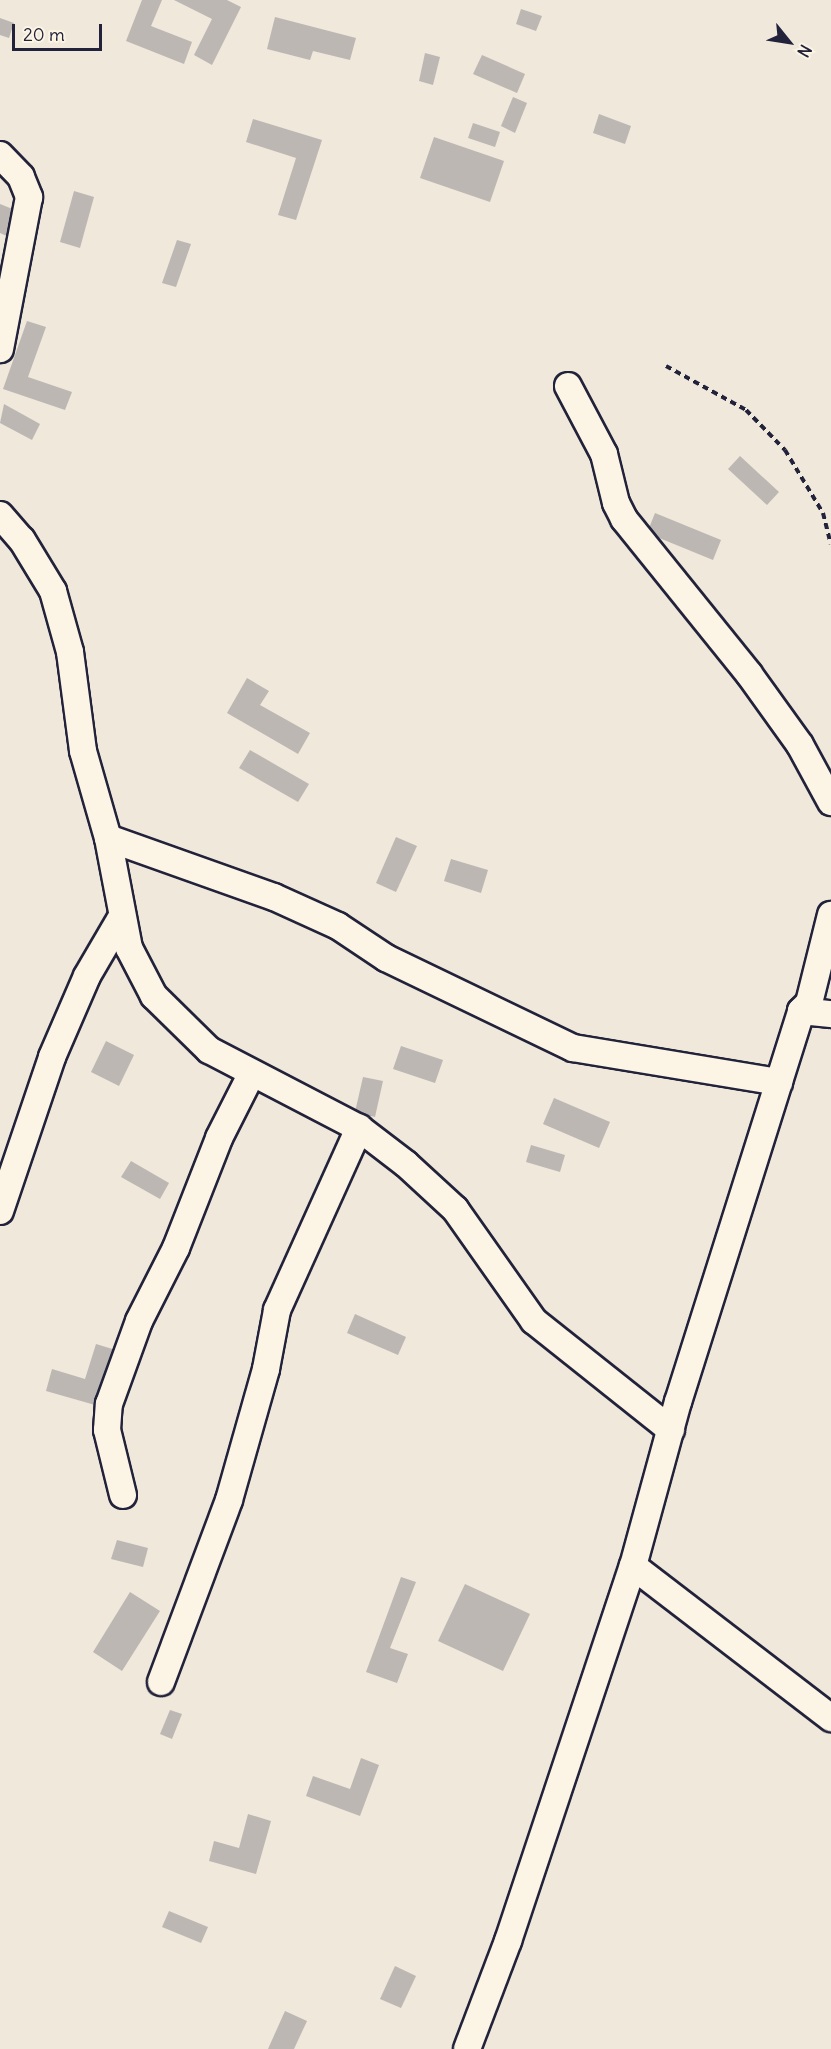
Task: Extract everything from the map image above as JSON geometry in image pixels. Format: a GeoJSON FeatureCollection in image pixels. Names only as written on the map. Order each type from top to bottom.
{"type":"FeatureCollection","features":[{"type":"Feature","properties":{"kind":"street"},"geometry":{"type":"LineString","coordinates":[[0,155],[21,177],[28,197],[0,349]]}},
{"type":"Feature","properties":{"kind":"street"},"geometry":{"type":"LineString","coordinates":[[568,386],[604,454],[616,503],[624,519],[762,692],[800,745],[831,802]]}},
{"type":"Feature","properties":{"kind":"street"},"geometry":{"type":"LineString","coordinates":[[0,515],[22,540],[53,591],[70,652],[82,751],[108,838],[129,948],[154,996],[209,1050],[251,1075],[359,1128],[455,1209],[534,1321],[671,1430]]}},
{"type":"Feature","properties":{"kind":"street"},"geometry":{"type":"LineString","coordinates":[[108,838],[274,897],[338,926],[386,958],[573,1048],[779,1082]]}},
{"type":"Feature","properties":{"kind":"street"},"geometry":{"type":"LineString","coordinates":[[467,2049],[508,1941],[633,1566],[671,1430],[801,1011],[809,1003],[831,915]]}},
{"type":"Feature","properties":{"kind":"street"},"geometry":{"type":"LineString","coordinates":[[0,1211],[52,1057],[87,976],[122,916]]}},
{"type":"Feature","properties":{"kind":"street"},"geometry":{"type":"LineString","coordinates":[[801,1011],[831,1014]]}},
{"type":"Feature","properties":{"kind":"street"},"geometry":{"type":"LineString","coordinates":[[123,1495],[107,1430],[109,1404],[139,1321],[176,1248],[219,1137],[251,1075]]}},
{"type":"Feature","properties":{"kind":"street"},"geometry":{"type":"LineString","coordinates":[[161,1682],[229,1500],[266,1369],[277,1310],[359,1128]]}},
{"type":"Feature","properties":{"kind":"street"},"geometry":{"type":"LineString","coordinates":[[633,1566],[831,1718]]}},
{"type":"Feature","properties":{"kind":"path"},"geometry":{"type":"LineString","coordinates":[[666,366],[746,410],[786,450],[823,513],[831,544]]}},
{"type":"Feature","properties":{"kind":"building"},"geometry":{"type":"Polygon","coordinates":[[[142,0],[162,0],[151,26],[192,42],[184,64],[126,41],[142,0]]]}},
{"type":"Feature","properties":{"kind":"building"},"geometry":{"type":"Polygon","coordinates":[[[174,0],[227,0],[241,7],[212,65],[194,55],[212,19],[174,0]]]}},
{"type":"Feature","properties":{"kind":"building"},"geometry":{"type":"Polygon","coordinates":[[[521,9],[542,16],[536,31],[516,24],[521,9]]]}},
{"type":"Feature","properties":{"kind":"building"},"geometry":{"type":"Polygon","coordinates":[[[275,17],[356,38],[350,60],[313,51],[310,60],[267,49],[275,17]]]}},
{"type":"Feature","properties":{"kind":"building"},"geometry":{"type":"Polygon","coordinates":[[[0,18],[14,23],[9,38],[0,35],[0,18]]]}},
{"type":"Feature","properties":{"kind":"building"},"geometry":{"type":"Polygon","coordinates":[[[425,53],[440,57],[433,85],[419,81],[425,53]]]}},
{"type":"Feature","properties":{"kind":"building"},"geometry":{"type":"Polygon","coordinates":[[[482,55],[525,74],[517,93],[473,74],[482,55]]]}},
{"type":"Feature","properties":{"kind":"building"},"geometry":{"type":"Polygon","coordinates":[[[513,97],[527,103],[515,133],[501,126],[513,97]]]}},
{"type":"Feature","properties":{"kind":"building"},"geometry":{"type":"Polygon","coordinates":[[[599,114],[631,126],[625,144],[593,133],[599,114]]]}},
{"type":"Feature","properties":{"kind":"building"},"geometry":{"type":"Polygon","coordinates":[[[253,119],[322,140],[296,220],[278,215],[296,158],[246,142],[253,119]]]}},
{"type":"Feature","properties":{"kind":"building"},"geometry":{"type":"Polygon","coordinates":[[[473,123],[500,132],[495,147],[468,138],[473,123]]]}},
{"type":"Feature","properties":{"kind":"building"},"geometry":{"type":"Polygon","coordinates":[[[434,137],[504,161],[490,202],[420,178],[434,137]]]}},
{"type":"Feature","properties":{"kind":"building"},"geometry":{"type":"Polygon","coordinates":[[[74,191],[94,197],[80,248],[60,242],[74,191]]]}},
{"type":"Feature","properties":{"kind":"building"},"geometry":{"type":"Polygon","coordinates":[[[0,204],[20,212],[9,237],[0,233],[0,204]]]}},
{"type":"Feature","properties":{"kind":"building"},"geometry":{"type":"Polygon","coordinates":[[[177,240],[191,244],[176,287],[162,283],[177,240]]]}},
{"type":"Feature","properties":{"kind":"building"},"geometry":{"type":"Polygon","coordinates":[[[27,321],[46,327],[28,377],[72,392],[65,410],[3,389],[27,321]]]}},
{"type":"Feature","properties":{"kind":"building"},"geometry":{"type":"Polygon","coordinates":[[[4,404],[40,424],[32,440],[0,423],[4,404]]]}},
{"type":"Feature","properties":{"kind":"building"},"geometry":{"type":"Polygon","coordinates":[[[740,456],[779,492],[767,505],[728,469],[740,456]]]}},
{"type":"Feature","properties":{"kind":"building"},"geometry":{"type":"Polygon","coordinates":[[[655,513],[721,540],[713,560],[647,533],[655,513]]]}},
{"type":"Feature","properties":{"kind":"building"},"geometry":{"type":"Polygon","coordinates":[[[247,678],[269,691],[260,705],[310,733],[298,754],[227,713],[247,678]]]}},
{"type":"Feature","properties":{"kind":"building"},"geometry":{"type":"Polygon","coordinates":[[[250,750],[309,784],[298,802],[239,768],[250,750]]]}},
{"type":"Feature","properties":{"kind":"building"},"geometry":{"type":"Polygon","coordinates":[[[396,837],[417,846],[396,892],[376,883],[396,837]]]}},
{"type":"Feature","properties":{"kind":"building"},"geometry":{"type":"Polygon","coordinates":[[[451,859],[488,870],[481,893],[444,881],[451,859]]]}},
{"type":"Feature","properties":{"kind":"building"},"geometry":{"type":"Polygon","coordinates":[[[106,1041],[134,1055],[119,1086],[91,1072],[106,1041]]]}},
{"type":"Feature","properties":{"kind":"building"},"geometry":{"type":"Polygon","coordinates":[[[401,1046],[443,1060],[435,1083],[393,1069],[401,1046]]]}},
{"type":"Feature","properties":{"kind":"building"},"geometry":{"type":"Polygon","coordinates":[[[363,1077],[383,1081],[375,1117],[355,1112],[363,1077]]]}},
{"type":"Feature","properties":{"kind":"building"},"geometry":{"type":"Polygon","coordinates":[[[554,1098],[610,1122],[599,1148],[543,1124],[554,1098]]]}},
{"type":"Feature","properties":{"kind":"building"},"geometry":{"type":"Polygon","coordinates":[[[531,1145],[565,1155],[560,1172],[526,1162],[531,1145]]]}},
{"type":"Feature","properties":{"kind":"building"},"geometry":{"type":"Polygon","coordinates":[[[131,1161],[169,1183],[160,1199],[121,1177],[131,1161]]]}},
{"type":"Feature","properties":{"kind":"building"},"geometry":{"type":"Polygon","coordinates":[[[355,1314],[406,1337],[398,1355],[347,1333],[355,1314]]]}},
{"type":"Feature","properties":{"kind":"building"},"geometry":{"type":"Polygon","coordinates":[[[96,1344],[119,1351],[102,1407],[46,1391],[52,1369],[85,1379],[96,1344]]]}},
{"type":"Feature","properties":{"kind":"building"},"geometry":{"type":"Polygon","coordinates":[[[117,1540],[148,1548],[143,1567],[111,1559],[117,1540]]]}},
{"type":"Feature","properties":{"kind":"building"},"geometry":{"type":"Polygon","coordinates":[[[401,1577],[416,1582],[390,1648],[408,1654],[397,1683],[366,1672],[401,1577]]]}},
{"type":"Feature","properties":{"kind":"building"},"geometry":{"type":"Polygon","coordinates":[[[465,1584],[530,1614],[503,1671],[438,1641],[465,1584]]]}},
{"type":"Feature","properties":{"kind":"building"},"geometry":{"type":"Polygon","coordinates":[[[130,1592],[160,1611],[122,1671],[93,1652],[130,1592]]]}},
{"type":"Feature","properties":{"kind":"building"},"geometry":{"type":"Polygon","coordinates":[[[170,1710],[182,1714],[172,1739],[160,1734],[170,1710]]]}},
{"type":"Feature","properties":{"kind":"building"},"geometry":{"type":"Polygon","coordinates":[[[361,1758],[379,1765],[360,1816],[306,1796],[313,1776],[350,1789],[361,1758]]]}},
{"type":"Feature","properties":{"kind":"building"},"geometry":{"type":"Polygon","coordinates":[[[248,1814],[271,1821],[256,1874],[209,1861],[214,1841],[239,1848],[248,1814]]]}},
{"type":"Feature","properties":{"kind":"building"},"geometry":{"type":"Polygon","coordinates":[[[169,1911],[208,1927],[201,1943],[162,1927],[169,1911]]]}},
{"type":"Feature","properties":{"kind":"building"},"geometry":{"type":"Polygon","coordinates":[[[395,1966],[416,1976],[401,2008],[380,1999],[395,1966]]]}},
{"type":"Feature","properties":{"kind":"building"},"geometry":{"type":"Polygon","coordinates":[[[285,2011],[307,2021],[294,2049],[268,2049],[285,2011]]]}}]}
